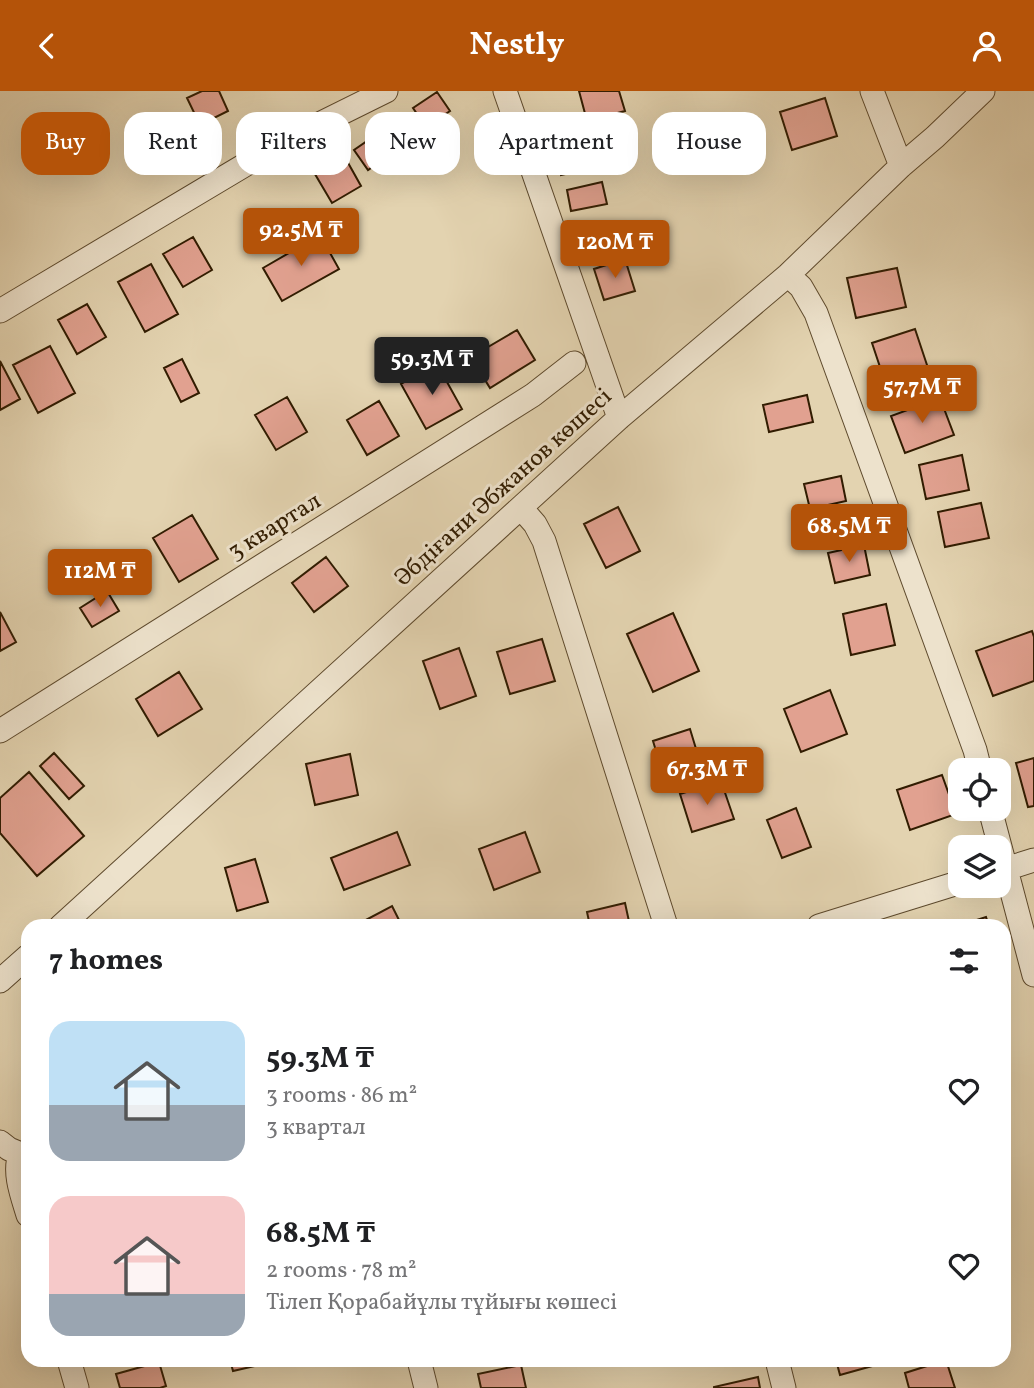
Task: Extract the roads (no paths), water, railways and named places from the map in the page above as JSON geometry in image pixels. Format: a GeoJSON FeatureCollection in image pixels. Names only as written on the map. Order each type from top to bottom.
{"type":"FeatureCollection","features":[{"type":"Feature","properties":{"kind":"street"},"geometry":{"type":"LineString","coordinates":[[0,311],[285,141],[386,91]]}},
{"type":"Feature","properties":{"kind":"street"},"geometry":{"type":"LineString","coordinates":[[506,91],[617,411]]}},
{"type":"Feature","properties":{"kind":"street"},"geometry":{"type":"LineString","coordinates":[[872,91],[901,166]]}},
{"type":"Feature","properties":{"kind":"street","name":"Әбдіғани Әбжанов көшесі"},"geometry":{"type":"LineString","coordinates":[[69,919],[521,508],[617,411],[788,275],[983,91]]}},
{"type":"Feature","properties":{"kind":"street"},"geometry":{"type":"LineString","coordinates":[[788,275],[801,287],[816,313],[977,758]]}},
{"type":"Feature","properties":{"kind":"street","name":"3 квартал"},"geometry":{"type":"LineString","coordinates":[[0,731],[533,395],[574,363]]}},
{"type":"Feature","properties":{"kind":"street"},"geometry":{"type":"LineString","coordinates":[[521,508],[535,524],[544,541],[664,919]]}},
{"type":"Feature","properties":{"kind":"street"},"geometry":{"type":"LineString","coordinates":[[1011,867],[1034,860]]}},
{"type":"Feature","properties":{"kind":"street"},"geometry":{"type":"LineString","coordinates":[[842,919],[948,886]]}},
{"type":"Feature","properties":{"kind":"street"},"geometry":{"type":"LineString","coordinates":[[1011,896],[1034,975]]}},
{"type":"Feature","properties":{"kind":"street"},"geometry":{"type":"LineString","coordinates":[[0,981],[21,962]]}},
{"type":"Feature","properties":{"kind":"street"},"geometry":{"type":"LineString","coordinates":[[0,1142],[21,1155]]}},
{"type":"Feature","properties":{"kind":"street"},"geometry":{"type":"LineString","coordinates":[[21,1159],[17,1162],[21,1185]]}},
{"type":"Feature","properties":{"kind":"street"},"geometry":{"type":"LineString","coordinates":[[71,1367],[76,1388]]}},
{"type":"Feature","properties":{"kind":"street"},"geometry":{"type":"LineString","coordinates":[[421,1367],[426,1388]]}},
{"type":"Feature","properties":{"kind":"street"},"geometry":{"type":"LineString","coordinates":[[779,1367],[784,1388]]}}]}
